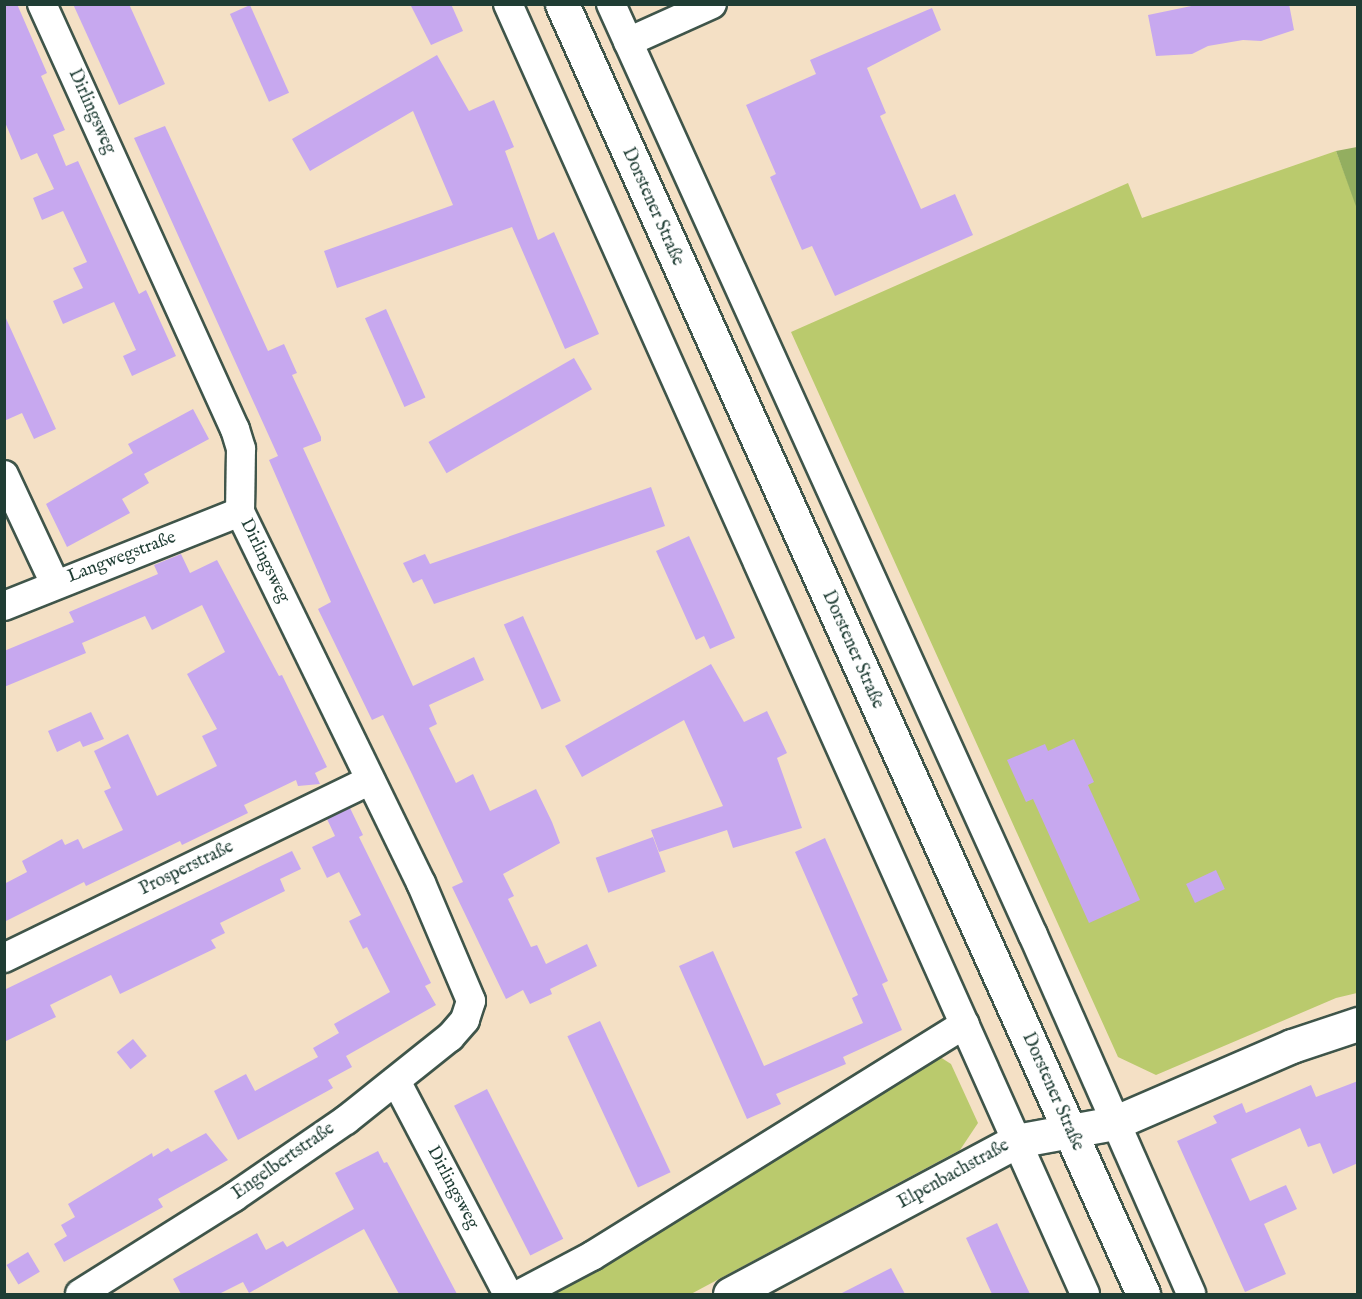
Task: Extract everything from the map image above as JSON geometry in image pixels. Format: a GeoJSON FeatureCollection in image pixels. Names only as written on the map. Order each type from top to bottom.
{"type":"FeatureCollection","features":[{"type":"Feature","properties":{"kind":"main road","name":"Dorstener Straße"},"geometry":{"type":"LineString","coordinates":[[562,4],[1143,1294]]}},
{"type":"Feature","properties":{"kind":"main road","name":"Elpenbachstraße"},"geometry":{"type":"LineString","coordinates":[[730,1294],[1016,1141],[1071,1133],[1114,1123],[1292,1046],[1358,1024]]}},
{"type":"Feature","properties":{"kind":"street","name":"Dirlingsweg"},"geometry":{"type":"LineString","coordinates":[[42,4],[235,429],[241,449],[240,512],[470,992],[470,1010]]}},
{"type":"Feature","properties":{"kind":"street"},"geometry":{"type":"LineString","coordinates":[[508,4],[709,446],[838,748],[965,1024],[1085,1294]]}},
{"type":"Feature","properties":{"kind":"street"},"geometry":{"type":"LineString","coordinates":[[611,4],[1033,935],[1191,1294]]}},
{"type":"Feature","properties":{"kind":"street"},"geometry":{"type":"LineString","coordinates":[[628,42],[712,4]]}},
{"type":"Feature","properties":{"kind":"street"},"geometry":{"type":"LineString","coordinates":[[4,475],[55,584]]}},
{"type":"Feature","properties":{"kind":"street","name":"Langwegstraße"},"geometry":{"type":"LineString","coordinates":[[4,606],[240,512]]}},
{"type":"Feature","properties":{"kind":"street","name":"Prosperstraße"},"geometry":{"type":"LineString","coordinates":[[4,958],[370,780]]}},
{"type":"Feature","properties":{"kind":"street","name":"Engelbertstraße"},"geometry":{"type":"LineString","coordinates":[[80,1294],[279,1167],[396,1082],[450,1037],[470,1010]]}},
{"type":"Feature","properties":{"kind":"street"},"geometry":{"type":"LineString","coordinates":[[520,1294],[602,1250],[965,1024]]}},
{"type":"Feature","properties":{"kind":"street","name":"Dirlingsweg"},"geometry":{"type":"LineString","coordinates":[[396,1082],[508,1294]]}},
{"type":"Feature","properties":{"kind":"green space"},"geometry":{"type":"Polygon","coordinates":[[[1358,147],[1357,209],[1336,151],[1358,147]]]}},
{"type":"Feature","properties":{"kind":"green space"},"geometry":{"type":"Polygon","coordinates":[[[1336,151],[1358,209],[1357,993],[1336,998],[1156,1075],[1118,1057],[791,332],[1128,183],[1142,218],[1336,151]]]}},
{"type":"Feature","properties":{"kind":"green space"},"geometry":{"type":"Polygon","coordinates":[[[937,1055],[951,1064],[978,1123],[960,1150],[691,1294],[544,1294],[937,1055]]]}},
{"type":"Feature","properties":{"kind":"building"},"geometry":{"type":"Polygon","coordinates":[[[4,4],[17,4],[47,73],[41,76],[65,130],[53,135],[66,166],[78,161],[139,294],[146,290],[176,356],[132,376],[123,356],[136,350],[114,302],[63,324],[53,301],[83,288],[73,268],[87,262],[63,211],[42,220],[33,198],[54,189],[37,153],[21,160],[4,120],[4,4]]]}},
{"type":"Feature","properties":{"kind":"building"},"geometry":{"type":"Polygon","coordinates":[[[73,4],[129,4],[165,84],[119,105],[73,4]]]}},
{"type":"Feature","properties":{"kind":"building"},"geometry":{"type":"Polygon","coordinates":[[[410,4],[451,4],[463,31],[431,45],[410,4]]]}},
{"type":"Feature","properties":{"kind":"building"},"geometry":{"type":"Polygon","coordinates":[[[1201,4],[1289,4],[1294,30],[1261,41],[1243,40],[1208,46],[1192,54],[1156,56],[1148,15],[1201,4]]]}},
{"type":"Feature","properties":{"kind":"building"},"geometry":{"type":"Polygon","coordinates":[[[250,5],[289,93],[269,102],[230,14],[250,5]]]}},
{"type":"Feature","properties":{"kind":"building"},"geometry":{"type":"Polygon","coordinates":[[[932,8],[941,30],[867,68],[886,113],[880,116],[921,209],[955,194],[973,235],[835,296],[812,246],[802,250],[770,177],[776,174],[746,105],[816,74],[810,60],[932,8]]]}},
{"type":"Feature","properties":{"kind":"building"},"geometry":{"type":"Polygon","coordinates":[[[437,55],[469,111],[494,100],[514,147],[505,151],[538,240],[554,232],[599,334],[565,349],[512,227],[337,288],[324,251],[453,205],[413,111],[310,171],[292,139],[437,55]]]}},
{"type":"Feature","properties":{"kind":"building"},"geometry":{"type":"Polygon","coordinates":[[[165,126],[268,351],[284,344],[297,373],[292,375],[321,437],[321,441],[303,448],[413,686],[474,657],[484,680],[429,705],[437,724],[429,728],[456,783],[473,774],[490,811],[536,789],[552,822],[560,843],[503,874],[514,896],[508,899],[531,947],[537,945],[546,964],[587,944],[597,966],[550,989],[552,994],[530,1004],[523,990],[506,999],[452,887],[463,882],[412,774],[383,715],[372,720],[318,609],[331,602],[269,460],[278,456],[134,138],[165,126]]]}},
{"type":"Feature","properties":{"kind":"building"},"geometry":{"type":"Polygon","coordinates":[[[386,309],[425,398],[404,407],[365,318],[386,309]]]}},
{"type":"Feature","properties":{"kind":"building"},"geometry":{"type":"Polygon","coordinates":[[[4,314],[56,429],[34,439],[22,413],[4,421],[4,314]]]}},
{"type":"Feature","properties":{"kind":"building"},"geometry":{"type":"Polygon","coordinates":[[[574,358],[592,389],[447,473],[429,442],[574,358]]]}},
{"type":"Feature","properties":{"kind":"building"},"geometry":{"type":"Polygon","coordinates":[[[193,409],[209,439],[144,474],[149,483],[122,499],[130,513],[67,547],[46,504],[133,453],[128,444],[193,409]]]}},
{"type":"Feature","properties":{"kind":"building"},"geometry":{"type":"Polygon","coordinates":[[[651,487],[665,526],[434,604],[422,579],[413,583],[403,563],[425,554],[430,564],[651,487]]]}},
{"type":"Feature","properties":{"kind":"building"},"geometry":{"type":"Polygon","coordinates":[[[689,536],[735,638],[710,649],[704,636],[696,640],[656,551],[689,536]]]}},
{"type":"Feature","properties":{"kind":"building"},"geometry":{"type":"Polygon","coordinates":[[[181,554],[190,573],[217,560],[279,676],[282,675],[327,767],[315,773],[320,784],[298,786],[296,780],[244,805],[248,813],[182,845],[180,841],[86,886],[84,882],[4,922],[4,884],[27,872],[22,861],[62,839],[65,845],[78,839],[83,849],[123,830],[104,791],[111,788],[94,751],[128,734],[157,796],[217,766],[202,736],[217,729],[187,674],[225,652],[202,605],[152,630],[145,616],[82,643],[86,653],[4,687],[4,651],[74,622],[69,612],[158,574],[154,565],[181,554]]]}},
{"type":"Feature","properties":{"kind":"building"},"geometry":{"type":"Polygon","coordinates":[[[523,616],[561,701],[542,710],[504,625],[523,616]]]}},
{"type":"Feature","properties":{"kind":"building"},"geometry":{"type":"Polygon","coordinates":[[[711,664],[744,722],[767,711],[787,753],[777,758],[802,828],[733,848],[727,830],[659,852],[651,830],[723,806],[684,720],[582,777],[565,746],[711,664]]]}},
{"type":"Feature","properties":{"kind":"building"},"geometry":{"type":"Polygon","coordinates":[[[91,712],[104,739],[83,747],[80,741],[57,752],[48,731],[91,712]]]}},
{"type":"Feature","properties":{"kind":"building"},"geometry":{"type":"Polygon","coordinates":[[[1074,739],[1094,782],[1088,785],[1140,900],[1089,923],[1033,799],[1026,802],[1007,760],[1045,744],[1048,751],[1074,739]]]}},
{"type":"Feature","properties":{"kind":"building"},"geometry":{"type":"Polygon","coordinates":[[[350,808],[363,835],[359,837],[431,983],[425,986],[436,1005],[346,1056],[352,1067],[328,1080],[333,1088],[238,1140],[214,1091],[246,1074],[255,1091],[318,1057],[313,1048],[339,1033],[334,1024],[390,992],[367,947],[363,949],[349,921],[361,915],[339,872],[327,878],[312,847],[335,836],[327,819],[350,808]]]}},
{"type":"Feature","properties":{"kind":"building"},"geometry":{"type":"Polygon","coordinates":[[[653,837],[666,872],[608,893],[596,858],[653,837]]]}},
{"type":"Feature","properties":{"kind":"building"},"geometry":{"type":"Polygon","coordinates":[[[825,838],[888,981],[882,984],[902,1030],[843,1057],[846,1064],[776,1094],[781,1104],[747,1119],[679,966],[713,951],[764,1066],[863,1023],[852,998],[858,995],[795,852],[825,838]]]}},
{"type":"Feature","properties":{"kind":"building"},"geometry":{"type":"Polygon","coordinates":[[[292,851],[301,869],[280,879],[285,891],[220,923],[225,933],[211,940],[216,948],[120,994],[111,975],[50,1005],[56,1017],[4,1042],[4,990],[292,851]]]}},
{"type":"Feature","properties":{"kind":"building"},"geometry":{"type":"Polygon","coordinates":[[[1216,870],[1225,889],[1195,903],[1186,884],[1216,870]]]}},
{"type":"Feature","properties":{"kind":"building"},"geometry":{"type":"Polygon","coordinates":[[[600,1021],[671,1172],[638,1188],[567,1036],[600,1021]]]}},
{"type":"Feature","properties":{"kind":"building"},"geometry":{"type":"Polygon","coordinates":[[[133,1039],[147,1056],[131,1069],[117,1052],[133,1039]]]}},
{"type":"Feature","properties":{"kind":"building"},"geometry":{"type":"Polygon","coordinates":[[[1358,1081],[1358,1163],[1333,1174],[1320,1143],[1308,1147],[1300,1128],[1231,1159],[1250,1201],[1286,1185],[1297,1209],[1264,1224],[1286,1274],[1245,1292],[1177,1141],[1217,1123],[1213,1116],[1242,1103],[1246,1113],[1311,1085],[1316,1097],[1358,1081]]]}},
{"type":"Feature","properties":{"kind":"building"},"geometry":{"type":"Polygon","coordinates":[[[487,1089],[563,1239],[530,1255],[454,1106],[487,1089]]]}},
{"type":"Feature","properties":{"kind":"building"},"geometry":{"type":"Polygon","coordinates":[[[206,1133],[228,1160],[158,1199],[163,1207],[64,1262],[54,1244],[67,1236],[61,1225],[75,1217],[68,1204],[152,1153],[153,1157],[168,1148],[171,1152],[206,1133]]]}},
{"type":"Feature","properties":{"kind":"building"},"geometry":{"type":"Polygon","coordinates":[[[378,1151],[384,1163],[387,1162],[457,1294],[399,1294],[364,1229],[249,1293],[243,1282],[219,1294],[181,1294],[173,1279],[257,1233],[266,1250],[283,1241],[287,1247],[354,1209],[335,1173],[378,1151]]]}},
{"type":"Feature","properties":{"kind":"building"},"geometry":{"type":"Polygon","coordinates":[[[997,1223],[1030,1294],[992,1294],[966,1238],[997,1223]]]}},
{"type":"Feature","properties":{"kind":"building"},"geometry":{"type":"Polygon","coordinates":[[[28,1252],[40,1272],[18,1285],[7,1265],[28,1252]]]}},
{"type":"Feature","properties":{"kind":"building"},"geometry":{"type":"Polygon","coordinates":[[[891,1268],[905,1294],[840,1294],[891,1268]]]}}]}
